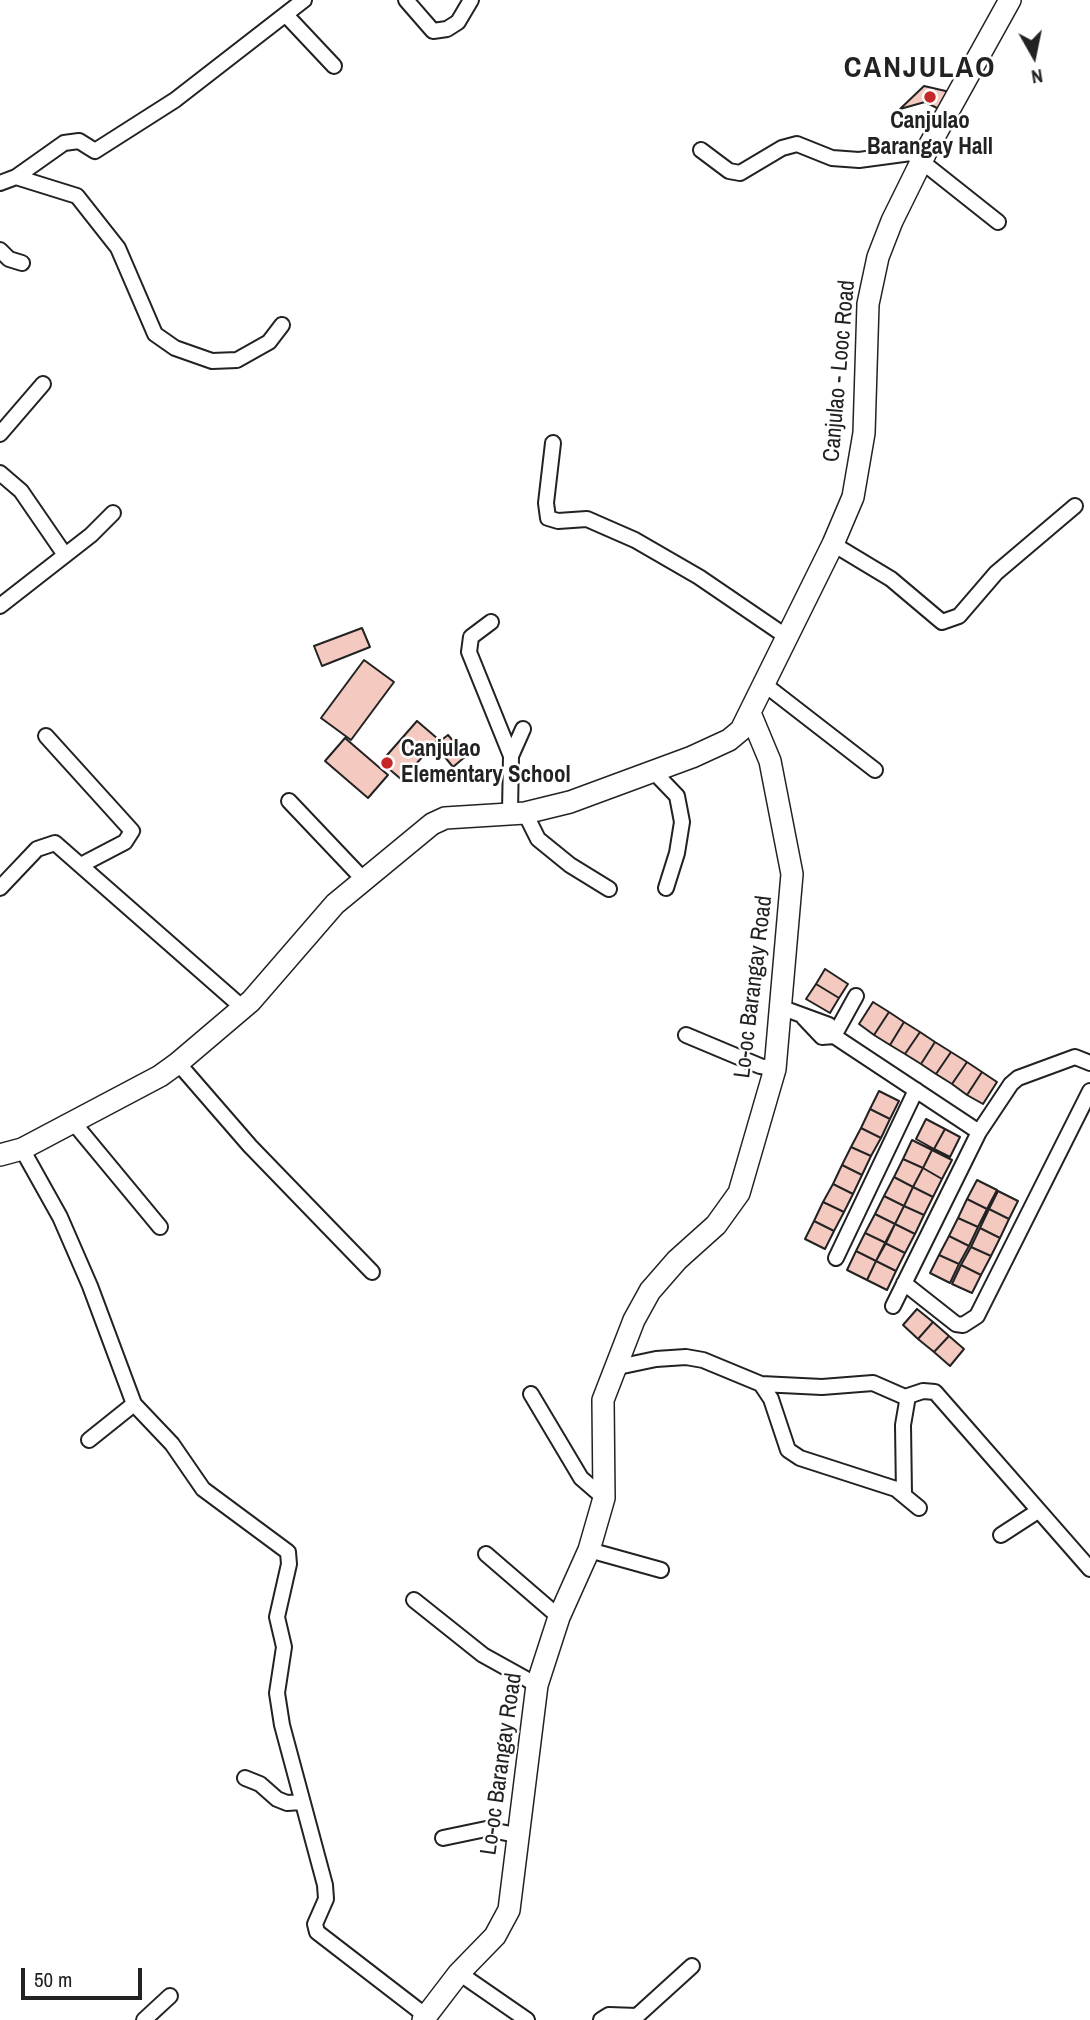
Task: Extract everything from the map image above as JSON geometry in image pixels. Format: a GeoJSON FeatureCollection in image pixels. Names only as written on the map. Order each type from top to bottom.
{"type":"FeatureCollection","features":[{"type":"Feature","properties":{"kind":"street"},"geometry":{"type":"LineString","coordinates":[[0,183],[16,177],[71,141],[79,141],[95,151],[175,100],[304,0]]}},
{"type":"Feature","properties":{"kind":"street"},"geometry":{"type":"LineString","coordinates":[[407,0],[433,31],[447,29],[458,22],[471,0]]}},
{"type":"Feature","properties":{"kind":"street","name":"Canjulao - Looc Road"},"geometry":{"type":"LineString","coordinates":[[0,1154],[22,1149],[160,1076],[178,1063],[243,1008],[335,904],[432,824],[445,818],[518,812],[570,802],[729,740],[741,730],[833,544],[853,497],[864,433],[868,304],[878,257],[922,160],[1010,0]]}},
{"type":"Feature","properties":{"kind":"street"},"geometry":{"type":"LineString","coordinates":[[286,15],[334,66]]}},
{"type":"Feature","properties":{"kind":"street"},"geometry":{"type":"LineString","coordinates":[[701,150],[729,171],[740,173],[782,148],[797,144],[832,158],[859,160],[911,153],[998,222]]}},
{"type":"Feature","properties":{"kind":"street"},"geometry":{"type":"LineString","coordinates":[[16,177],[76,196],[118,248],[155,334],[175,348],[212,360],[237,360],[269,342],[282,325]]}},
{"type":"Feature","properties":{"kind":"street"},"geometry":{"type":"LineString","coordinates":[[0,250],[9,258],[22,263]]}},
{"type":"Feature","properties":{"kind":"street"},"geometry":{"type":"LineString","coordinates":[[0,434],[43,384]]}},
{"type":"Feature","properties":{"kind":"street"},"geometry":{"type":"LineString","coordinates":[[552,443],[546,503],[548,518],[558,521],[587,519],[635,540],[699,577],[787,637]]}},
{"type":"Feature","properties":{"kind":"street"},"geometry":{"type":"LineString","coordinates":[[0,473],[21,491],[65,555]]}},
{"type":"Feature","properties":{"kind":"street"},"geometry":{"type":"LineString","coordinates":[[833,544],[891,579],[938,621],[947,621],[959,615],[996,573],[1076,506]]}},
{"type":"Feature","properties":{"kind":"street"},"geometry":{"type":"LineString","coordinates":[[0,607],[106,522],[113,513]]}},
{"type":"Feature","properties":{"kind":"street"},"geometry":{"type":"LineString","coordinates":[[492,622],[471,637],[469,652],[511,756],[518,812],[538,839],[570,865],[609,889]]}},
{"type":"Feature","properties":{"kind":"street"},"geometry":{"type":"LineString","coordinates":[[764,684],[876,770]]}},
{"type":"Feature","properties":{"kind":"street","name":"Lo-oc Barangay Road"},"geometry":{"type":"LineString","coordinates":[[425,2018],[459,1973],[502,1926],[509,1910],[516,1835],[537,1685],[559,1617],[589,1550],[604,1498],[603,1400],[634,1320],[650,1291],[677,1260],[716,1225],[739,1193],[775,1069],[792,874],[770,761],[750,713]]}},
{"type":"Feature","properties":{"kind":"street"},"geometry":{"type":"LineString","coordinates":[[511,756],[523,729]]}},
{"type":"Feature","properties":{"kind":"street"},"geometry":{"type":"LineString","coordinates":[[46,736],[132,831],[125,842],[80,865]]}},
{"type":"Feature","properties":{"kind":"street"},"geometry":{"type":"LineString","coordinates":[[653,771],[677,796],[682,822],[677,853],[666,888]]}},
{"type":"Feature","properties":{"kind":"street"},"geometry":{"type":"LineString","coordinates":[[289,801],[363,879]]}},
{"type":"Feature","properties":{"kind":"street"},"geometry":{"type":"LineString","coordinates":[[0,888],[37,849],[55,843],[243,1008]]}},
{"type":"Feature","properties":{"kind":"street"},"geometry":{"type":"LineString","coordinates":[[834,1036],[856,996]]}},
{"type":"Feature","properties":{"kind":"street"},"geometry":{"type":"LineString","coordinates":[[780,1007],[804,1018],[822,1037],[834,1036],[979,1132]]}},
{"type":"Feature","properties":{"kind":"street"},"geometry":{"type":"LineString","coordinates":[[686,1035],[760,1066],[775,1069]]}},
{"type":"Feature","properties":{"kind":"street"},"geometry":{"type":"LineString","coordinates":[[893,1306],[979,1132],[1018,1078],[1075,1057],[1090,1063]]}},
{"type":"Feature","properties":{"kind":"street"},"geometry":{"type":"LineString","coordinates":[[178,1063],[250,1146],[372,1272]]}},
{"type":"Feature","properties":{"kind":"street"},"geometry":{"type":"LineString","coordinates":[[836,1258],[916,1090]]}},
{"type":"Feature","properties":{"kind":"street"},"geometry":{"type":"LineString","coordinates":[[904,1283],[956,1324],[963,1325],[977,1316],[1090,1091]]}},
{"type":"Feature","properties":{"kind":"street"},"geometry":{"type":"LineString","coordinates":[[73,1122],[160,1227]]}},
{"type":"Feature","properties":{"kind":"street"},"geometry":{"type":"LineString","coordinates":[[22,1149],[60,1217],[90,1286],[134,1404],[172,1444],[203,1489],[288,1552],[289,1564],[277,1616],[285,1647],[277,1693],[302,1802],[325,1885],[326,1899],[315,1924],[317,1932],[425,2018]]}},
{"type":"Feature","properties":{"kind":"street"},"geometry":{"type":"LineString","coordinates":[[618,1367],[656,1359],[686,1357],[703,1360],[761,1384],[822,1387],[873,1383],[908,1396],[930,1391],[943,1397],[1090,1569]]}},
{"type":"Feature","properties":{"kind":"street"},"geometry":{"type":"LineString","coordinates":[[761,1384],[771,1399],[788,1450],[800,1458],[904,1494],[919,1508]]}},
{"type":"Feature","properties":{"kind":"street"},"geometry":{"type":"LineString","coordinates":[[531,1394],[581,1478],[604,1498]]}},
{"type":"Feature","properties":{"kind":"street"},"geometry":{"type":"LineString","coordinates":[[904,1494],[903,1425],[908,1396]]}},
{"type":"Feature","properties":{"kind":"street"},"geometry":{"type":"LineString","coordinates":[[89,1440],[134,1404]]}},
{"type":"Feature","properties":{"kind":"street"},"geometry":{"type":"LineString","coordinates":[[1002,1535],[1038,1511]]}},
{"type":"Feature","properties":{"kind":"street"},"geometry":{"type":"LineString","coordinates":[[589,1550],[661,1570]]}},
{"type":"Feature","properties":{"kind":"street"},"geometry":{"type":"LineString","coordinates":[[486,1555],[559,1617]]}},
{"type":"Feature","properties":{"kind":"street"},"geometry":{"type":"LineString","coordinates":[[414,1600],[483,1654],[537,1685]]}},
{"type":"Feature","properties":{"kind":"street"},"geometry":{"type":"LineString","coordinates":[[245,1778],[260,1784],[277,1799],[288,1803],[302,1802]]}},
{"type":"Feature","properties":{"kind":"street"},"geometry":{"type":"LineString","coordinates":[[443,1838],[486,1829],[516,1835]]}},
{"type":"Feature","properties":{"kind":"street"},"geometry":{"type":"LineString","coordinates":[[601,2020],[609,2015],[637,2016],[692,1966]]}},
{"type":"Feature","properties":{"kind":"street"},"geometry":{"type":"LineString","coordinates":[[459,1973],[527,2020]]}},
{"type":"Feature","properties":{"kind":"street"},"geometry":{"type":"LineString","coordinates":[[144,2020],[170,1996]]}},
{"type":"Feature","properties":{"kind":"building","name":"Canjulao Barangay Hall"},"geometry":{"type":"Polygon","coordinates":[[[924,86],[950,92],[941,110],[925,102],[900,109],[924,86]]]}},
{"type":"Feature","properties":{"kind":"building"},"geometry":{"type":"Polygon","coordinates":[[[362,628],[370,647],[322,666],[314,646],[362,628]]]}},
{"type":"Feature","properties":{"kind":"building"},"geometry":{"type":"Polygon","coordinates":[[[364,660],[394,682],[351,740],[321,718],[364,660]]]}},
{"type":"Feature","properties":{"kind":"building"},"geometry":{"type":"Polygon","coordinates":[[[417,721],[438,739],[402,780],[381,762],[417,721]]]}},
{"type":"Feature","properties":{"kind":"building"},"geometry":{"type":"Polygon","coordinates":[[[448,735],[466,756],[453,767],[435,745],[448,735]]]}},
{"type":"Feature","properties":{"kind":"building"},"geometry":{"type":"Polygon","coordinates":[[[345,738],[388,775],[368,798],[325,761],[345,738]]]}},
{"type":"Feature","properties":{"kind":"building"},"geometry":{"type":"Polygon","coordinates":[[[825,969],[848,984],[839,998],[816,984],[825,969]]]}},
{"type":"Feature","properties":{"kind":"building"},"geometry":{"type":"Polygon","coordinates":[[[816,984],[839,998],[830,1013],[806,999],[816,984]]]}},
{"type":"Feature","properties":{"kind":"building"},"geometry":{"type":"Polygon","coordinates":[[[873,1002],[889,1012],[874,1035],[859,1024],[873,1002]]]}},
{"type":"Feature","properties":{"kind":"building"},"geometry":{"type":"Polygon","coordinates":[[[889,1012],[904,1022],[890,1045],[874,1035],[889,1012]]]}},
{"type":"Feature","properties":{"kind":"building"},"geometry":{"type":"Polygon","coordinates":[[[904,1022],[920,1032],[905,1054],[890,1045],[904,1022]]]}},
{"type":"Feature","properties":{"kind":"building"},"geometry":{"type":"Polygon","coordinates":[[[920,1032],[935,1042],[921,1064],[905,1054],[920,1032]]]}},
{"type":"Feature","properties":{"kind":"building"},"geometry":{"type":"Polygon","coordinates":[[[935,1042],[951,1052],[936,1074],[921,1064],[935,1042]]]}},
{"type":"Feature","properties":{"kind":"building"},"geometry":{"type":"Polygon","coordinates":[[[951,1052],[967,1062],[952,1084],[936,1074],[951,1052]]]}},
{"type":"Feature","properties":{"kind":"building"},"geometry":{"type":"Polygon","coordinates":[[[967,1062],[982,1072],[967,1095],[952,1084],[967,1062]]]}},
{"type":"Feature","properties":{"kind":"building"},"geometry":{"type":"Polygon","coordinates":[[[982,1072],[997,1082],[983,1104],[967,1095],[982,1072]]]}},
{"type":"Feature","properties":{"kind":"building"},"geometry":{"type":"Polygon","coordinates":[[[879,1091],[899,1101],[890,1119],[870,1109],[879,1091]]]}},
{"type":"Feature","properties":{"kind":"building"},"geometry":{"type":"Polygon","coordinates":[[[870,1109],[890,1119],[881,1138],[861,1128],[870,1109]]]}},
{"type":"Feature","properties":{"kind":"building"},"geometry":{"type":"Polygon","coordinates":[[[926,1119],[945,1129],[934,1149],[916,1139],[926,1119]]]}},
{"type":"Feature","properties":{"kind":"building"},"geometry":{"type":"Polygon","coordinates":[[[861,1128],[881,1138],[871,1156],[851,1147],[861,1128]]]}},
{"type":"Feature","properties":{"kind":"building"},"geometry":{"type":"Polygon","coordinates":[[[945,1129],[960,1137],[950,1157],[934,1149],[945,1129]]]}},
{"type":"Feature","properties":{"kind":"building"},"geometry":{"type":"Polygon","coordinates":[[[912,1140],[932,1150],[923,1168],[903,1159],[912,1140]]]}},
{"type":"Feature","properties":{"kind":"building"},"geometry":{"type":"Polygon","coordinates":[[[851,1147],[871,1156],[862,1175],[842,1165],[851,1147]]]}},
{"type":"Feature","properties":{"kind":"building"},"geometry":{"type":"Polygon","coordinates":[[[932,1150],[952,1160],[942,1179],[923,1168],[932,1150]]]}},
{"type":"Feature","properties":{"kind":"building"},"geometry":{"type":"Polygon","coordinates":[[[903,1159],[923,1168],[913,1187],[894,1177],[903,1159]]]}},
{"type":"Feature","properties":{"kind":"building"},"geometry":{"type":"Polygon","coordinates":[[[842,1165],[862,1175],[853,1194],[833,1184],[842,1165]]]}},
{"type":"Feature","properties":{"kind":"building"},"geometry":{"type":"Polygon","coordinates":[[[923,1168],[942,1179],[933,1197],[913,1187],[923,1168]]]}},
{"type":"Feature","properties":{"kind":"building"},"geometry":{"type":"Polygon","coordinates":[[[894,1177],[913,1187],[904,1206],[884,1196],[894,1177]]]}},
{"type":"Feature","properties":{"kind":"building"},"geometry":{"type":"Polygon","coordinates":[[[977,1180],[997,1190],[987,1209],[967,1199],[977,1180]]]}},
{"type":"Feature","properties":{"kind":"building"},"geometry":{"type":"Polygon","coordinates":[[[833,1184],[853,1194],[844,1212],[823,1202],[833,1184]]]}},
{"type":"Feature","properties":{"kind":"building"},"geometry":{"type":"Polygon","coordinates":[[[913,1187],[933,1197],[924,1215],[904,1206],[913,1187]]]}},
{"type":"Feature","properties":{"kind":"building"},"geometry":{"type":"Polygon","coordinates":[[[998,1191],[1018,1201],[1009,1219],[989,1209],[998,1191]]]}},
{"type":"Feature","properties":{"kind":"building"},"geometry":{"type":"Polygon","coordinates":[[[884,1196],[904,1206],[895,1224],[875,1214],[884,1196]]]}},
{"type":"Feature","properties":{"kind":"building"},"geometry":{"type":"Polygon","coordinates":[[[967,1199],[987,1209],[978,1227],[958,1218],[967,1199]]]}},
{"type":"Feature","properties":{"kind":"building"},"geometry":{"type":"Polygon","coordinates":[[[823,1202],[844,1212],[834,1231],[814,1221],[823,1202]]]}},
{"type":"Feature","properties":{"kind":"building"},"geometry":{"type":"Polygon","coordinates":[[[904,1206],[924,1215],[915,1234],[895,1224],[904,1206]]]}},
{"type":"Feature","properties":{"kind":"building"},"geometry":{"type":"Polygon","coordinates":[[[989,1209],[1009,1219],[1000,1238],[980,1228],[989,1209]]]}},
{"type":"Feature","properties":{"kind":"building"},"geometry":{"type":"Polygon","coordinates":[[[875,1214],[895,1224],[886,1243],[865,1233],[875,1214]]]}},
{"type":"Feature","properties":{"kind":"building"},"geometry":{"type":"Polygon","coordinates":[[[958,1218],[978,1227],[969,1246],[949,1236],[958,1218]]]}},
{"type":"Feature","properties":{"kind":"building"},"geometry":{"type":"Polygon","coordinates":[[[814,1221],[834,1231],[825,1249],[805,1239],[814,1221]]]}},
{"type":"Feature","properties":{"kind":"building"},"geometry":{"type":"Polygon","coordinates":[[[895,1224],[915,1234],[905,1253],[885,1243],[895,1224]]]}},
{"type":"Feature","properties":{"kind":"building"},"geometry":{"type":"Polygon","coordinates":[[[980,1228],[1000,1238],[991,1256],[971,1247],[980,1228]]]}},
{"type":"Feature","properties":{"kind":"building"},"geometry":{"type":"Polygon","coordinates":[[[865,1233],[886,1243],[876,1261],[856,1251],[865,1233]]]}},
{"type":"Feature","properties":{"kind":"building"},"geometry":{"type":"Polygon","coordinates":[[[949,1236],[969,1246],[959,1264],[939,1255],[949,1236]]]}},
{"type":"Feature","properties":{"kind":"building"},"geometry":{"type":"Polygon","coordinates":[[[885,1243],[905,1253],[896,1271],[876,1261],[885,1243]]]}},
{"type":"Feature","properties":{"kind":"building"},"geometry":{"type":"Polygon","coordinates":[[[971,1247],[991,1256],[981,1275],[961,1265],[971,1247]]]}},
{"type":"Feature","properties":{"kind":"building"},"geometry":{"type":"Polygon","coordinates":[[[856,1251],[876,1261],[867,1280],[847,1270],[856,1251]]]}},
{"type":"Feature","properties":{"kind":"building"},"geometry":{"type":"Polygon","coordinates":[[[939,1255],[959,1264],[950,1283],[930,1273],[939,1255]]]}},
{"type":"Feature","properties":{"kind":"building"},"geometry":{"type":"Polygon","coordinates":[[[876,1261],[896,1271],[887,1290],[867,1280],[876,1261]]]}},
{"type":"Feature","properties":{"kind":"building"},"geometry":{"type":"Polygon","coordinates":[[[961,1265],[981,1275],[972,1293],[952,1284],[961,1265]]]}},
{"type":"Feature","properties":{"kind":"building"},"geometry":{"type":"Polygon","coordinates":[[[917,1309],[933,1322],[918,1339],[903,1325],[917,1309]]]}},
{"type":"Feature","properties":{"kind":"building"},"geometry":{"type":"Polygon","coordinates":[[[933,1322],[949,1336],[934,1352],[918,1339],[933,1322]]]}},
{"type":"Feature","properties":{"kind":"building"},"geometry":{"type":"Polygon","coordinates":[[[949,1336],[964,1349],[950,1366],[934,1352],[949,1336]]]}},
{"type":"Feature","properties":{"kind":"place","name":"Canjulao Barangay Hall"},"geometry":{"type":"Point","coordinates":[930,97]}},
{"type":"Feature","properties":{"kind":"place","name":"Canjulao Elementary School"},"geometry":{"type":"Point","coordinates":[387,763]}},
{"type":"Feature","properties":{"kind":"district","name":"CANJULAO"},"geometry":{"type":"Point","coordinates":[920,69]}}]}
